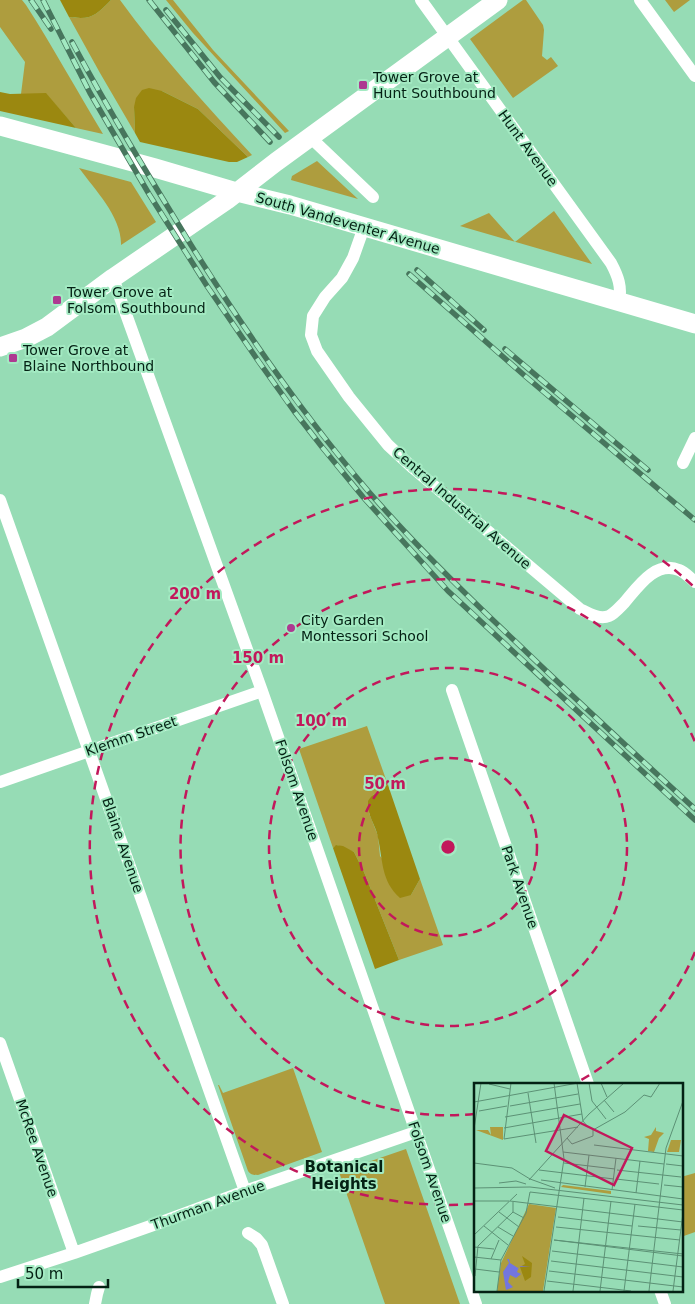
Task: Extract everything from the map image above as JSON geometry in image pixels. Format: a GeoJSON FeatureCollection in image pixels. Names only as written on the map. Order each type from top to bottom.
{"type":"FeatureCollection","features":[{"type":"Feature","properties":{"kind":"main road"},"geometry":{"type":"LineString","coordinates":[[0,347],[36,334],[133,264],[191,226],[498,0]]}},
{"type":"Feature","properties":{"kind":"main road","name":"South Vandeventer Avenue"},"geometry":{"type":"LineString","coordinates":[[0,126],[364,226],[695,324]]}},
{"type":"Feature","properties":{"kind":"street","name":"Hunt Avenue"},"geometry":{"type":"LineString","coordinates":[[421,0],[611,263],[620,284],[619,301]]}},
{"type":"Feature","properties":{"kind":"street"},"geometry":{"type":"LineString","coordinates":[[640,0],[695,76]]}},
{"type":"Feature","properties":{"kind":"street"},"geometry":{"type":"LineString","coordinates":[[311,138],[373,197]]}},
{"type":"Feature","properties":{"kind":"street","name":"Central Industrial Avenue"},"geometry":{"type":"LineString","coordinates":[[364,226],[353,258],[342,278],[325,297],[313,316],[311,335],[317,351],[349,397],[388,445],[580,609],[594,616],[609,616],[620,608],[646,577],[658,570],[668,568],[680,570],[695,582]]}},
{"type":"Feature","properties":{"kind":"street","name":"Folsom Avenue"},"geometry":{"type":"LineString","coordinates":[[113,278],[262,691],[476,1304]]}},
{"type":"Feature","properties":{"kind":"street"},"geometry":{"type":"LineString","coordinates":[[683,463],[695,438]]}},
{"type":"Feature","properties":{"kind":"street","name":"Blaine Avenue"},"geometry":{"type":"LineString","coordinates":[[0,500],[245,1191]]}},
{"type":"Feature","properties":{"kind":"street","name":"Park Avenue"},"geometry":{"type":"LineString","coordinates":[[452,690],[588,1083]]}},
{"type":"Feature","properties":{"kind":"street","name":"Klemm Street"},"geometry":{"type":"LineString","coordinates":[[0,782],[262,691]]}},
{"type":"Feature","properties":{"kind":"street","name":"McRee Avenue"},"geometry":{"type":"LineString","coordinates":[[0,1042],[74,1253]]}},
{"type":"Feature","properties":{"kind":"street","name":"Thurman Avenue"},"geometry":{"type":"LineString","coordinates":[[0,1277],[74,1253],[416,1132]]}},
{"type":"Feature","properties":{"kind":"street"},"geometry":{"type":"LineString","coordinates":[[248,1233],[262,1245],[283,1304]]}},
{"type":"Feature","properties":{"kind":"street"},"geometry":{"type":"LineString","coordinates":[[96,1304],[99,1286]]}},
{"type":"Feature","properties":{"kind":"street"},"geometry":{"type":"LineString","coordinates":[[661,1292],[665,1304]]}},
{"type":"Feature","properties":{"kind":"shaded area"},"geometry":{"type":"Polygon","coordinates":[[[0,0],[22,0],[26,5],[103,134],[76,128],[46,94],[21,94],[25,62],[0,27],[0,0]]]}},
{"type":"Feature","properties":{"kind":"shaded area"},"geometry":{"type":"Polygon","coordinates":[[[60,0],[111,0],[93,16],[83,18],[69,17],[60,0]]]}},
{"type":"Feature","properties":{"kind":"shaded area"},"geometry":{"type":"Polygon","coordinates":[[[111,0],[120,0],[167,60],[252,155],[248,157],[198,109],[162,91],[134,107],[135,133],[69,17],[83,18],[93,16],[111,0]]]}},
{"type":"Feature","properties":{"kind":"shaded area"},"geometry":{"type":"Polygon","coordinates":[[[166,0],[173,0],[213,50],[289,131],[285,133],[193,33],[166,0]]]}},
{"type":"Feature","properties":{"kind":"shaded area"},"geometry":{"type":"Polygon","coordinates":[[[523,0],[526,0],[543,25],[542,56],[547,60],[551,57],[558,66],[513,98],[470,39],[523,0]]]}},
{"type":"Feature","properties":{"kind":"shaded area"},"geometry":{"type":"Polygon","coordinates":[[[665,0],[690,0],[674,12],[665,0]]]}},
{"type":"Feature","properties":{"kind":"shaded area"},"geometry":{"type":"Polygon","coordinates":[[[149,88],[162,91],[198,109],[248,157],[237,162],[229,162],[140,142],[135,133],[134,107],[136,98],[142,90],[149,88]]]}},
{"type":"Feature","properties":{"kind":"shaded area"},"geometry":{"type":"Polygon","coordinates":[[[0,92],[10,94],[46,93],[76,128],[0,111],[0,92]]]}},
{"type":"Feature","properties":{"kind":"shaded area"},"geometry":{"type":"Polygon","coordinates":[[[317,161],[358,199],[291,180],[292,176],[317,161]]]}},
{"type":"Feature","properties":{"kind":"shaded area"},"geometry":{"type":"Polygon","coordinates":[[[79,168],[131,182],[156,222],[121,245],[117,224],[112,214],[79,168]]]}},
{"type":"Feature","properties":{"kind":"shaded area"},"geometry":{"type":"Polygon","coordinates":[[[554,211],[592,264],[515,242],[554,211]]]}},
{"type":"Feature","properties":{"kind":"shaded area"},"geometry":{"type":"Polygon","coordinates":[[[489,213],[515,242],[460,226],[489,213]]]}},
{"type":"Feature","properties":{"kind":"shaded area"},"geometry":{"type":"Polygon","coordinates":[[[367,726],[388,785],[373,795],[369,813],[378,836],[380,856],[411,895],[420,879],[443,945],[399,960],[364,872],[354,852],[337,845],[333,848],[299,749],[367,726]]]}},
{"type":"Feature","properties":{"kind":"shaded area"},"geometry":{"type":"Polygon","coordinates":[[[388,785],[420,879],[411,895],[400,898],[389,885],[386,878],[377,835],[368,808],[368,801],[371,797],[388,785]]]}},
{"type":"Feature","properties":{"kind":"shaded area"},"geometry":{"type":"Polygon","coordinates":[[[336,845],[343,846],[354,852],[364,872],[399,960],[375,969],[333,848],[336,845]]]}},
{"type":"Feature","properties":{"kind":"shaded area"},"geometry":{"type":"Polygon","coordinates":[[[293,1068],[322,1152],[258,1175],[252,1174],[248,1171],[218,1085],[223,1093],[293,1068]]]}},
{"type":"Feature","properties":{"kind":"shaded area"},"geometry":{"type":"Polygon","coordinates":[[[406,1149],[460,1304],[385,1304],[339,1172],[406,1149]]]}},
{"type":"Feature","properties":{"kind":"shaded area"},"geometry":{"type":"Polygon","coordinates":[[[695,1173],[695,1232],[682,1237],[682,1177],[695,1173]]]}},
{"type":"Feature","properties":{"kind":"railway"},"geometry":{"type":"LineString","coordinates":[[31,0],[51,29]]}},
{"type":"Feature","properties":{"kind":"railway"},"geometry":{"type":"LineString","coordinates":[[43,0],[90,93],[149,194],[207,286],[259,362],[322,447],[363,497],[448,591],[695,820]]}},
{"type":"Feature","properties":{"kind":"railway"},"geometry":{"type":"LineString","coordinates":[[149,0],[214,82],[270,142]]}},
{"type":"Feature","properties":{"kind":"railway"},"geometry":{"type":"LineString","coordinates":[[166,10],[220,77],[279,137]]}},
{"type":"Feature","properties":{"kind":"railway"},"geometry":{"type":"LineString","coordinates":[[72,42],[130,144],[211,277],[298,403],[345,463],[404,531],[459,587],[695,809]]}},
{"type":"Feature","properties":{"kind":"railway"},"geometry":{"type":"LineString","coordinates":[[417,270],[484,330]]}},
{"type":"Feature","properties":{"kind":"railway"},"geometry":{"type":"LineString","coordinates":[[409,274],[525,376],[695,520]]}},
{"type":"Feature","properties":{"kind":"railway"},"geometry":{"type":"LineString","coordinates":[[505,349],[648,470]]}},
{"type":"Feature","properties":{"kind":"place","name":"Tower Grove at Hunt Southbound"},"geometry":{"type":"Point","coordinates":[363,85]}},
{"type":"Feature","properties":{"kind":"place","name":"Tower Grove at Folsom Southbound"},"geometry":{"type":"Point","coordinates":[57,300]}},
{"type":"Feature","properties":{"kind":"place","name":"Tower Grove at Blaine Northbound"},"geometry":{"type":"Point","coordinates":[13,358]}},
{"type":"Feature","properties":{"kind":"place","name":"City Garden Montessori School"},"geometry":{"type":"Point","coordinates":[291,628]}},
{"type":"Feature","properties":{"kind":"district","name":"Botanical Heights"},"geometry":{"type":"Point","coordinates":[344,1176]}}]}
